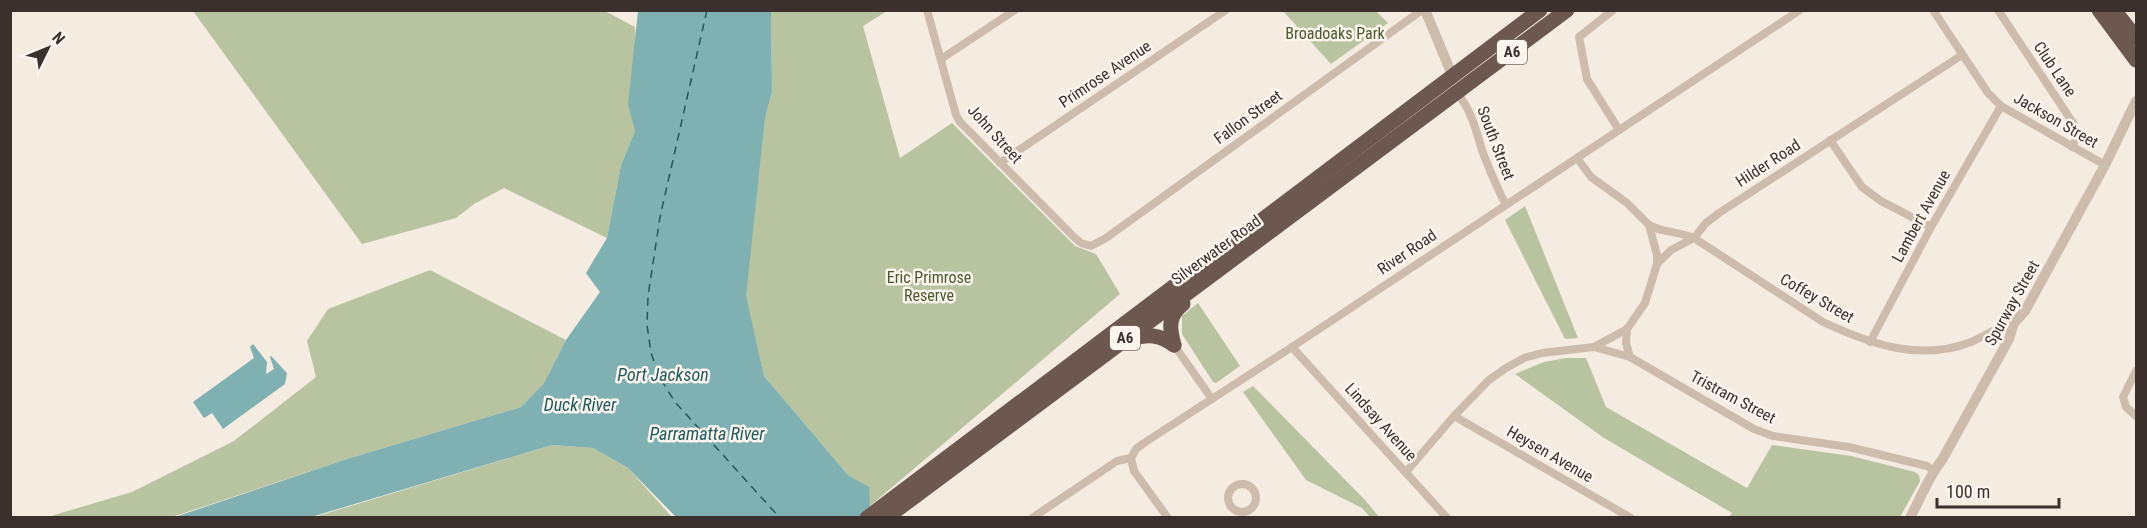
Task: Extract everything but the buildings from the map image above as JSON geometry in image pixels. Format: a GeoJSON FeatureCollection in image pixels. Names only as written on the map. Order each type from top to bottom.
{"type":"FeatureCollection","features":[{"type":"Feature","properties":{"kind":"highway","name":"Silverwater Road"},"geometry":{"type":"LineString","coordinates":[[886,518],[909,493],[1540,10]]}},
{"type":"Feature","properties":{"kind":"highway","name":"Silverwater Road"},"geometry":{"type":"LineString","coordinates":[[867,518],[909,493],[1241,254],[1567,10]]}},
{"type":"Feature","properties":{"kind":"highway"},"geometry":{"type":"LineString","coordinates":[[2099,10],[2136,60]]}},
{"type":"Feature","properties":{"kind":"highway"},"geometry":{"type":"LineString","coordinates":[[2114,10],[2136,38]]}},
{"type":"Feature","properties":{"kind":"highway"},"geometry":{"type":"LineString","coordinates":[[1174,345],[1170,324],[1175,311],[1237,262],[1241,254]]}},
{"type":"Feature","properties":{"kind":"highway"},"geometry":{"type":"LineString","coordinates":[[1119,342],[1150,335],[1164,337],[1174,345]]}},
{"type":"Feature","properties":{"kind":"street","name":"John Street"},"geometry":{"type":"LineString","coordinates":[[927,10],[956,115],[960,122],[1074,237],[1081,243],[1091,246]]}},
{"type":"Feature","properties":{"kind":"street"},"geometry":{"type":"LineString","coordinates":[[940,59],[1015,10]]}},
{"type":"Feature","properties":{"kind":"street","name":"Primrose Avenue"},"geometry":{"type":"LineString","coordinates":[[1000,163],[1226,10]]}},
{"type":"Feature","properties":{"kind":"street"},"geometry":{"type":"LineString","coordinates":[[1424,10],[1453,77]]}},
{"type":"Feature","properties":{"kind":"street","name":"Fallon Street"},"geometry":{"type":"LineString","coordinates":[[1091,246],[1116,231],[1424,10]]}},
{"type":"Feature","properties":{"kind":"street"},"geometry":{"type":"LineString","coordinates":[[1612,10],[1579,37],[1587,79],[1619,130]]}},
{"type":"Feature","properties":{"kind":"street","name":"River Road"},"geometry":{"type":"LineString","coordinates":[[1032,518],[1117,461],[1131,458],[1140,446],[1800,10]]}},
{"type":"Feature","properties":{"kind":"street","name":"Jackson Street"},"geometry":{"type":"LineString","coordinates":[[1933,10],[1988,93],[2001,106],[2105,165]]}},
{"type":"Feature","properties":{"kind":"street","name":"Club Lane"},"geometry":{"type":"LineString","coordinates":[[1998,10],[2075,126],[2078,135],[2072,147]]}},
{"type":"Feature","properties":{"kind":"street","name":"Hilder Road"},"geometry":{"type":"LineString","coordinates":[[1657,264],[1671,250],[1694,238],[1706,223],[1719,213],[1962,55]]}},
{"type":"Feature","properties":{"kind":"street","name":"South Street"},"geometry":{"type":"LineString","coordinates":[[1457,93],[1474,122],[1494,181],[1506,205]]}},
{"type":"Feature","properties":{"kind":"street","name":"Spurway Street"},"geometry":{"type":"LineString","coordinates":[[1910,518],[2009,339],[2014,323],[2025,311],[2105,165],[2136,101]]}},
{"type":"Feature","properties":{"kind":"street","name":"Lambert Avenue"},"geometry":{"type":"LineString","coordinates":[[1870,342],[1931,227],[2001,106]]}},
{"type":"Feature","properties":{"kind":"street"},"geometry":{"type":"LineString","coordinates":[[1830,140],[1862,187],[1881,201],[1931,227]]}},
{"type":"Feature","properties":{"kind":"street","name":"Coffey Street"},"geometry":{"type":"LineString","coordinates":[[1577,158],[1591,177],[1627,203],[1649,225],[1658,230],[1685,234],[1694,238],[1823,322],[1870,342],[1896,350],[1920,352],[1946,349],[1969,343],[2006,324],[2014,323]]}},
{"type":"Feature","properties":{"kind":"street"},"geometry":{"type":"LineString","coordinates":[[1406,472],[1454,416],[1489,380],[1506,368],[1524,358],[1560,350],[1594,347],[1627,329],[1645,303],[1657,264],[1657,255],[1649,225]]}},
{"type":"Feature","properties":{"kind":"street"},"geometry":{"type":"LineString","coordinates":[[1627,329],[1626,343],[1630,357]]}},
{"type":"Feature","properties":{"kind":"street"},"geometry":{"type":"LineString","coordinates":[[1174,345],[1212,399]]}},
{"type":"Feature","properties":{"kind":"street","name":"Lindsay Avenue"},"geometry":{"type":"LineString","coordinates":[[1292,347],[1447,518]]}},
{"type":"Feature","properties":{"kind":"street","name":"Tristram Street"},"geometry":{"type":"LineString","coordinates":[[1594,347],[1630,357],[1754,429],[1773,436],[1871,451],[1927,466],[1934,471]]}},
{"type":"Feature","properties":{"kind":"street"},"geometry":{"type":"LineString","coordinates":[[2133,413],[2123,397],[2136,371]]}},
{"type":"Feature","properties":{"kind":"street","name":"Heysen Avenue"},"geometry":{"type":"LineString","coordinates":[[1454,416],[1631,518]]}},
{"type":"Feature","properties":{"kind":"street"},"geometry":{"type":"LineString","coordinates":[[1131,458],[1134,471],[1168,518]]}},
{"type":"Feature","properties":{"kind":"green space"},"geometry":{"type":"Polygon","coordinates":[[[603,10],[635,27],[635,131],[621,165],[607,238],[504,188],[474,204],[456,218],[362,244],[193,11],[603,10]]]}},
{"type":"Feature","properties":{"kind":"green space","name":"Eric Primrose Reserve"},"geometry":{"type":"Polygon","coordinates":[[[771,10],[887,11],[863,26],[900,158],[952,123],[1075,246],[1096,254],[1120,294],[870,506],[865,485],[848,475],[764,376],[745,296],[765,119],[772,92],[771,10]]]}},
{"type":"Feature","properties":{"kind":"green space","name":"Broadoaks Park"},"geometry":{"type":"Polygon","coordinates":[[[1283,11],[1376,11],[1388,23],[1331,64],[1283,11]]]}},
{"type":"Feature","properties":{"kind":"green space"},"geometry":{"type":"Polygon","coordinates":[[[1525,206],[1578,338],[1565,339],[1505,220],[1525,206]]]}},
{"type":"Feature","properties":{"kind":"green space"},"geometry":{"type":"Polygon","coordinates":[[[430,270],[566,340],[544,383],[521,407],[350,458],[172,517],[44,518],[132,492],[234,441],[316,377],[307,341],[328,309],[430,270]]]}},
{"type":"Feature","properties":{"kind":"green space"},"geometry":{"type":"Polygon","coordinates":[[[1198,303],[1240,366],[1216,383],[1213,382],[1182,334],[1182,316],[1198,303]]]}},
{"type":"Feature","properties":{"kind":"green space"},"geometry":{"type":"Polygon","coordinates":[[[1566,358],[1586,358],[1606,407],[1747,488],[1772,445],[1851,456],[1915,472],[1919,475],[1920,481],[1900,517],[1729,517],[1732,513],[1604,438],[1515,374],[1544,362],[1566,358]]]}},
{"type":"Feature","properties":{"kind":"green space"},"geometry":{"type":"Polygon","coordinates":[[[1253,386],[1379,517],[1370,517],[1362,508],[1306,480],[1243,392],[1253,386]]]}},
{"type":"Feature","properties":{"kind":"green space"},"geometry":{"type":"Polygon","coordinates":[[[552,445],[593,448],[628,468],[672,517],[311,518],[552,445]]]}},
{"type":"Feature","properties":{"kind":"water","name":"Port Jackson"},"geometry":{"type":"Polygon","coordinates":[[[638,11],[771,11],[772,92],[765,119],[746,296],[764,376],[848,475],[869,487],[870,506],[881,517],[676,517],[628,468],[593,448],[552,445],[311,517],[172,518],[350,458],[521,407],[544,383],[566,340],[600,292],[586,273],[607,238],[621,165],[635,131],[628,104],[638,11]]]}},
{"type":"Feature","properties":{"kind":"water"},"geometry":{"type":"Polygon","coordinates":[[[253,344],[267,362],[266,374],[274,369],[271,356],[287,373],[285,384],[223,429],[212,413],[204,418],[193,402],[254,358],[250,347],[253,344]]]}},
{"type":"Feature","properties":{"kind":"ferry route"},"geometry":{"type":"LineString","coordinates":[[707,10],[660,217],[648,296],[647,325],[651,353],[660,378],[675,402],[780,518]]}},
{"type":"Feature","properties":{"kind":"water label","name":"Duck River"},"geometry":{"type":"Point","coordinates":[580,404]}},
{"type":"Feature","properties":{"kind":"water label","name":"Parramatta River"},"geometry":{"type":"Point","coordinates":[707,433]}}]}
